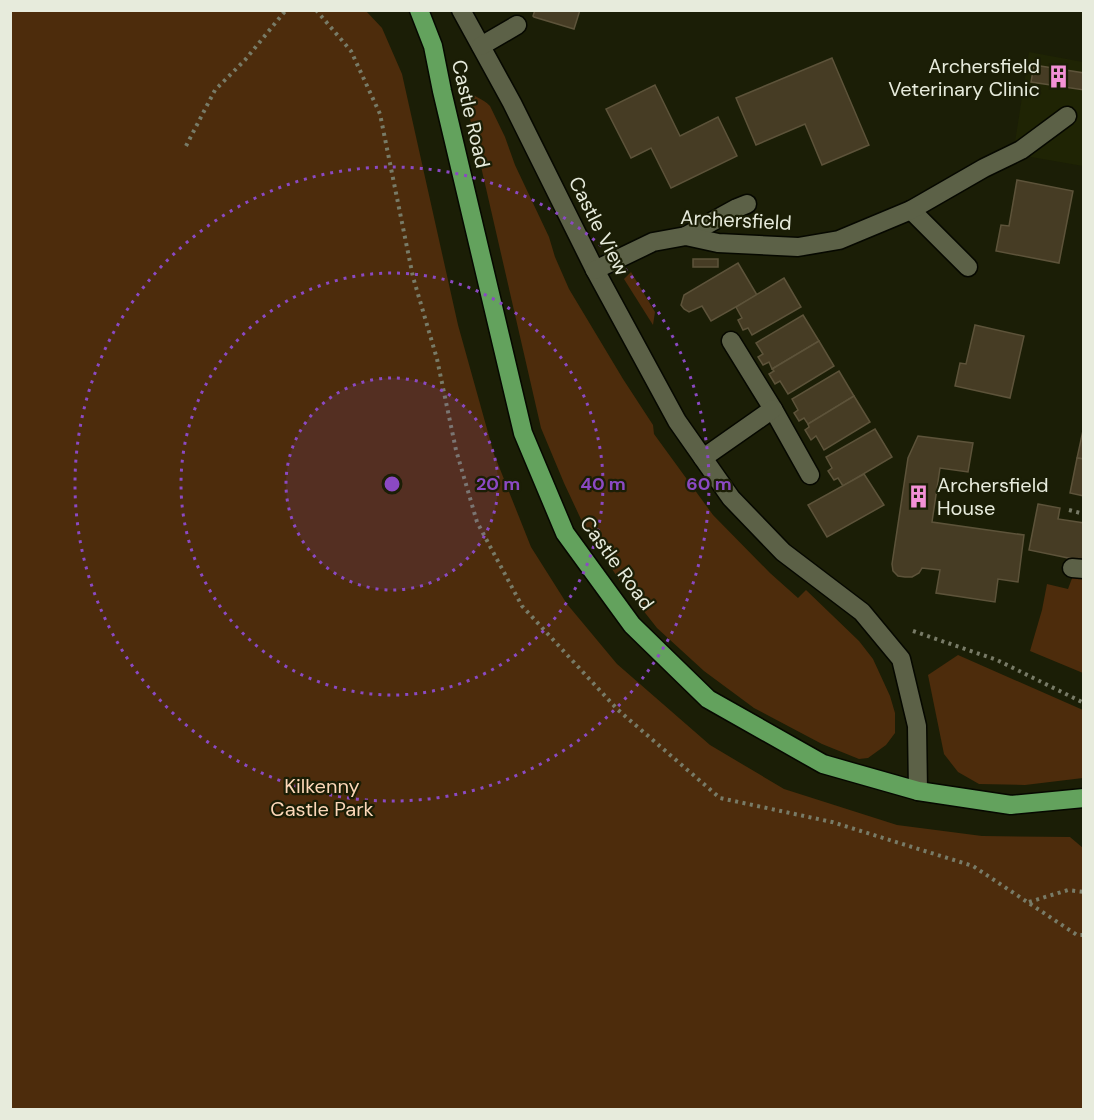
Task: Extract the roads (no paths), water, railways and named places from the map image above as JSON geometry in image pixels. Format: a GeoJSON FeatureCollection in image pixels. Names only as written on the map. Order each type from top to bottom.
{"type":"FeatureCollection","features":[{"type":"Feature","properties":{"kind":"main road","name":"Castle Road"},"geometry":{"type":"LineString","coordinates":[[419,10],[433,45],[523,433],[565,533],[632,625],[708,699],[823,764],[918,791],[1011,805],[1083,798]]}},
{"type":"Feature","properties":{"kind":"street","name":"Castle View"},"geometry":{"type":"LineString","coordinates":[[461,10],[512,103],[595,270],[677,421],[731,498],[783,552],[862,612],[901,659],[917,726],[918,791]]}},
{"type":"Feature","properties":{"kind":"street"},"geometry":{"type":"LineString","coordinates":[[480,46],[517,25]]}},
{"type":"Feature","properties":{"kind":"street","name":"Archersfield"},"geometry":{"type":"LineString","coordinates":[[595,270],[653,242],[686,236],[718,243],[798,247],[839,240],[911,210],[984,168],[1021,150],[1067,116]]}},
{"type":"Feature","properties":{"kind":"street"},"geometry":{"type":"LineString","coordinates":[[686,236],[747,204]]}},
{"type":"Feature","properties":{"kind":"street"},"geometry":{"type":"LineString","coordinates":[[911,210],[968,267]]}},
{"type":"Feature","properties":{"kind":"street"},"geometry":{"type":"LineString","coordinates":[[731,341],[773,409],[810,476]]}},
{"type":"Feature","properties":{"kind":"street"},"geometry":{"type":"LineString","coordinates":[[703,458],[773,409]]}},
{"type":"Feature","properties":{"kind":"place","name":"Archersfield Veterinary Clinic"},"geometry":{"type":"Point","coordinates":[1058,77]}},
{"type":"Feature","properties":{"kind":"place","name":"Archersfield House"},"geometry":{"type":"Point","coordinates":[919,497]}},
{"type":"Feature","properties":{"kind":"park label","name":"Kilkenny Castle Park"},"geometry":{"type":"Point","coordinates":[322,798]}}]}
